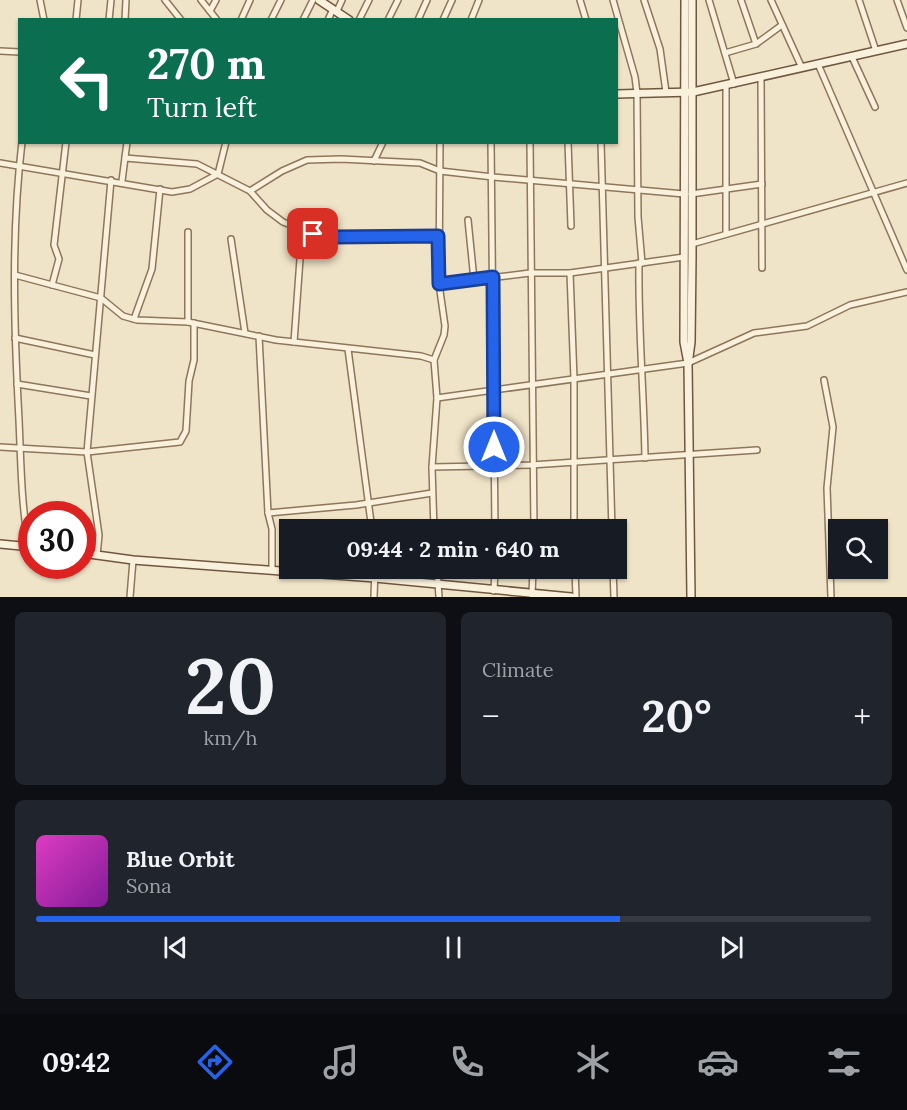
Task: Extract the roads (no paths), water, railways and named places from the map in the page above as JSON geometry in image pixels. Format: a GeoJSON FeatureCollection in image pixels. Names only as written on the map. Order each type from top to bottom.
{"type":"FeatureCollection","features":[{"type":"Feature","properties":{"kind":"street"},"geometry":{"type":"LineString","coordinates":[[40,0],[44,18]]}},
{"type":"Feature","properties":{"kind":"street"},"geometry":{"type":"LineString","coordinates":[[76,18],[78,0]]}},
{"type":"Feature","properties":{"kind":"street"},"geometry":{"type":"LineString","coordinates":[[109,18],[111,0]]}},
{"type":"Feature","properties":{"kind":"street"},"geometry":{"type":"LineString","coordinates":[[125,18],[126,0]]}},
{"type":"Feature","properties":{"kind":"street"},"geometry":{"type":"LineString","coordinates":[[165,0],[179,18]]}},
{"type":"Feature","properties":{"kind":"street"},"geometry":{"type":"LineString","coordinates":[[201,0],[216,18]]}},
{"type":"Feature","properties":{"kind":"street"},"geometry":{"type":"LineString","coordinates":[[210,11],[216,0]]}},
{"type":"Feature","properties":{"kind":"street"},"geometry":{"type":"LineString","coordinates":[[242,18],[250,0]]}},
{"type":"Feature","properties":{"kind":"street"},"geometry":{"type":"LineString","coordinates":[[272,18],[281,0]]}},
{"type":"Feature","properties":{"kind":"street"},"geometry":{"type":"LineString","coordinates":[[304,18],[313,0]]}},
{"type":"Feature","properties":{"kind":"street"},"geometry":{"type":"LineString","coordinates":[[319,0],[346,18]]}},
{"type":"Feature","properties":{"kind":"street"},"geometry":{"type":"LineString","coordinates":[[329,18],[342,0]]}},
{"type":"Feature","properties":{"kind":"street"},"geometry":{"type":"LineString","coordinates":[[360,18],[369,0]]}},
{"type":"Feature","properties":{"kind":"street"},"geometry":{"type":"LineString","coordinates":[[389,18],[398,0]]}},
{"type":"Feature","properties":{"kind":"street"},"geometry":{"type":"LineString","coordinates":[[419,18],[427,0]]}},
{"type":"Feature","properties":{"kind":"street"},"geometry":{"type":"LineString","coordinates":[[444,18],[452,0]]}},
{"type":"Feature","properties":{"kind":"street"},"geometry":{"type":"LineString","coordinates":[[472,18],[478,0]]}},
{"type":"Feature","properties":{"kind":"street"},"geometry":{"type":"LineString","coordinates":[[580,0],[585,18]]}},
{"type":"Feature","properties":{"kind":"street"},"geometry":{"type":"LineString","coordinates":[[613,0],[635,77],[637,93],[638,217],[641,263],[638,320],[643,369],[645,458]]}},
{"type":"Feature","properties":{"kind":"street"},"geometry":{"type":"LineString","coordinates":[[644,0],[660,49],[666,92]]}},
{"type":"Feature","properties":{"kind":"street"},"geometry":{"type":"LineString","coordinates":[[685,0],[689,92]]}},
{"type":"Feature","properties":{"kind":"street"},"geometry":{"type":"LineString","coordinates":[[691,597],[690,456],[688,363],[684,342],[684,257],[688,194],[692,0]]}},
{"type":"Feature","properties":{"kind":"street"},"geometry":{"type":"LineString","coordinates":[[709,0],[725,53],[730,84],[726,234]]}},
{"type":"Feature","properties":{"kind":"street"},"geometry":{"type":"LineString","coordinates":[[741,0],[756,44]]}},
{"type":"Feature","properties":{"kind":"street"},"geometry":{"type":"LineString","coordinates":[[771,0],[802,68]]}},
{"type":"Feature","properties":{"kind":"street"},"geometry":{"type":"LineString","coordinates":[[860,0],[876,51]]}},
{"type":"Feature","properties":{"kind":"street"},"geometry":{"type":"LineString","coordinates":[[897,0],[907,28]]}},
{"type":"Feature","properties":{"kind":"street"},"geometry":{"type":"LineString","coordinates":[[725,53],[756,44],[782,25]]}},
{"type":"Feature","properties":{"kind":"street"},"geometry":{"type":"LineString","coordinates":[[618,94],[689,92],[907,44]]}},
{"type":"Feature","properties":{"kind":"street"},"geometry":{"type":"LineString","coordinates":[[0,51],[18,52]]}},
{"type":"Feature","properties":{"kind":"street"},"geometry":{"type":"LineString","coordinates":[[852,57],[875,107]]}},
{"type":"Feature","properties":{"kind":"street"},"geometry":{"type":"LineString","coordinates":[[818,64],[907,270]]}},
{"type":"Feature","properties":{"kind":"street"},"geometry":{"type":"LineString","coordinates":[[761,77],[762,268]]}},
{"type":"Feature","properties":{"kind":"street"},"geometry":{"type":"LineString","coordinates":[[22,144],[14,231],[15,338],[22,501]]}},
{"type":"Feature","properties":{"kind":"street"},"geometry":{"type":"LineString","coordinates":[[52,285],[59,259],[54,245],[66,144]]}},
{"type":"Feature","properties":{"kind":"street"},"geometry":{"type":"LineString","coordinates":[[122,181],[128,144]]}},
{"type":"Feature","properties":{"kind":"street"},"geometry":{"type":"LineString","coordinates":[[0,163],[122,181],[172,192],[190,189],[218,174],[226,144]]}},
{"type":"Feature","properties":{"kind":"street"},"geometry":{"type":"LineString","coordinates":[[374,161],[382,144]]}},
{"type":"Feature","properties":{"kind":"street"},"geometry":{"type":"LineString","coordinates":[[433,519],[432,467],[437,398],[435,360],[444,335],[439,284],[440,144]]}},
{"type":"Feature","properties":{"kind":"street"},"geometry":{"type":"LineString","coordinates":[[491,144],[495,519]]}},
{"type":"Feature","properties":{"kind":"street"},"geometry":{"type":"LineString","coordinates":[[530,144],[531,465],[533,519]]}},
{"type":"Feature","properties":{"kind":"street"},"geometry":{"type":"LineString","coordinates":[[568,144],[571,226]]}},
{"type":"Feature","properties":{"kind":"street"},"geometry":{"type":"LineString","coordinates":[[601,144],[612,519]]}},
{"type":"Feature","properties":{"kind":"street"},"geometry":{"type":"LineString","coordinates":[[125,158],[197,164],[250,191],[267,210],[296,228],[333,237],[438,236]]}},
{"type":"Feature","properties":{"kind":"street"},"geometry":{"type":"LineString","coordinates":[[250,191],[282,171],[307,160],[420,163],[440,171],[602,188],[688,194],[762,184]]}},
{"type":"Feature","properties":{"kind":"street"},"geometry":{"type":"LineString","coordinates":[[111,180],[87,452],[99,535],[97,555],[132,560],[279,571]]}},
{"type":"Feature","properties":{"kind":"street"},"geometry":{"type":"LineString","coordinates":[[692,244],[907,183]]}},
{"type":"Feature","properties":{"kind":"street"},"geometry":{"type":"LineString","coordinates":[[134,319],[153,270],[160,189]]}},
{"type":"Feature","properties":{"kind":"street"},"geometry":{"type":"LineString","coordinates":[[688,194],[692,244],[692,342],[688,363]]}},
{"type":"Feature","properties":{"kind":"street"},"geometry":{"type":"LineString","coordinates":[[468,220],[474,280]]}},
{"type":"Feature","properties":{"kind":"street"},"geometry":{"type":"LineString","coordinates":[[294,342],[300,259],[296,228]]}},
{"type":"Feature","properties":{"kind":"street"},"geometry":{"type":"LineString","coordinates":[[0,447],[87,452],[169,444],[183,438],[188,411],[189,381],[194,360],[188,232]]}},
{"type":"Feature","properties":{"kind":"street"},"geometry":{"type":"LineString","coordinates":[[231,239],[245,333]]}},
{"type":"Feature","properties":{"kind":"street"},"geometry":{"type":"LineString","coordinates":[[439,284],[530,273],[570,273],[684,257]]}},
{"type":"Feature","properties":{"kind":"street"},"geometry":{"type":"LineString","coordinates":[[570,273],[574,379],[572,462],[574,519]]}},
{"type":"Feature","properties":{"kind":"street"},"geometry":{"type":"LineString","coordinates":[[15,275],[101,298],[123,316],[134,319],[191,323],[294,342],[421,356],[435,360]]}},
{"type":"Feature","properties":{"kind":"street"},"geometry":{"type":"LineString","coordinates":[[437,398],[688,363],[754,333],[807,326],[850,305],[907,292]]}},
{"type":"Feature","properties":{"kind":"street"},"geometry":{"type":"LineString","coordinates":[[259,336],[268,513],[272,529],[272,570]]}},
{"type":"Feature","properties":{"kind":"street"},"geometry":{"type":"LineString","coordinates":[[15,338],[95,355]]}},
{"type":"Feature","properties":{"kind":"street"},"geometry":{"type":"LineString","coordinates":[[348,348],[371,519]]}},
{"type":"Feature","properties":{"kind":"street"},"geometry":{"type":"LineString","coordinates":[[824,380],[833,427],[827,488],[831,597]]}},
{"type":"Feature","properties":{"kind":"street"},"geometry":{"type":"LineString","coordinates":[[17,384],[91,396]]}},
{"type":"Feature","properties":{"kind":"street"},"geometry":{"type":"LineString","coordinates":[[432,467],[531,465],[757,450]]}},
{"type":"Feature","properties":{"kind":"street"},"geometry":{"type":"LineString","coordinates":[[268,513],[370,504],[432,493]]}},
{"type":"Feature","properties":{"kind":"street"},"geometry":{"type":"LineString","coordinates":[[0,544],[18,546]]}},
{"type":"Feature","properties":{"kind":"street"},"geometry":{"type":"LineString","coordinates":[[130,597],[132,560]]}},
{"type":"Feature","properties":{"kind":"street"},"geometry":{"type":"LineString","coordinates":[[374,597],[375,579]]}},
{"type":"Feature","properties":{"kind":"street"},"geometry":{"type":"LineString","coordinates":[[386,579],[571,597]]}},
{"type":"Feature","properties":{"kind":"street"},"geometry":{"type":"LineString","coordinates":[[438,579],[439,597]]}},
{"type":"Feature","properties":{"kind":"street"},"geometry":{"type":"LineString","coordinates":[[494,591],[495,579]]}},
{"type":"Feature","properties":{"kind":"street"},"geometry":{"type":"LineString","coordinates":[[532,595],[533,579]]}},
{"type":"Feature","properties":{"kind":"street"},"geometry":{"type":"LineString","coordinates":[[575,579],[576,597]]}},
{"type":"Feature","properties":{"kind":"street"},"geometry":{"type":"LineString","coordinates":[[613,579],[614,597]]}}]}
